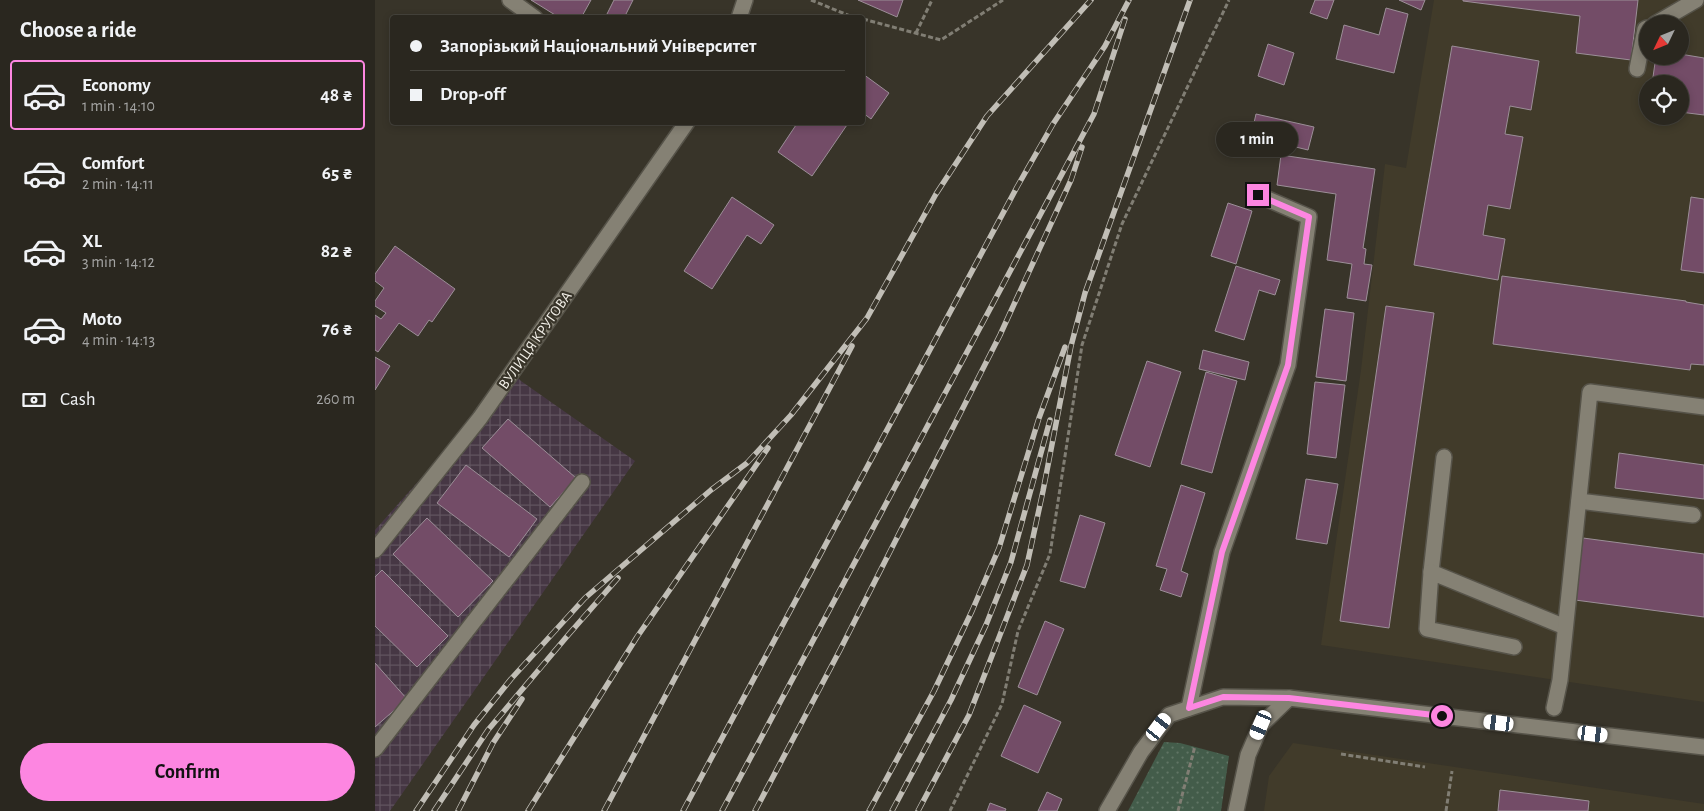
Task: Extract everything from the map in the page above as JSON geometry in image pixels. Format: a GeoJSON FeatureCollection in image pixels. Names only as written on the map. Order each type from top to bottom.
{"type":"FeatureCollection","features":[{"type":"Feature","properties":{"kind":"street"},"geometry":{"type":"LineString","coordinates":[[510,0],[531,15]]}},
{"type":"Feature","properties":{"kind":"street"},"geometry":{"type":"LineString","coordinates":[[740,15],[745,0]]}},
{"type":"Feature","properties":{"kind":"street"},"geometry":{"type":"LineString","coordinates":[[1670,15],[1696,0]]}},
{"type":"Feature","properties":{"kind":"street"},"geometry":{"type":"LineString","coordinates":[[1637,69],[1639,59]]}},
{"type":"Feature","properties":{"kind":"street","name":"ВУЛИЦЯ КРУГОВА"},"geometry":{"type":"LineString","coordinates":[[375,550],[480,418],[685,125]]}},
{"type":"Feature","properties":{"kind":"street"},"geometry":{"type":"LineString","coordinates":[[1189,708],[1222,552],[1288,365],[1309,217],[1258,195]]}},
{"type":"Feature","properties":{"kind":"street"},"geometry":{"type":"LineString","coordinates":[[1554,708],[1560,680],[1590,392],[1704,407]]}},
{"type":"Feature","properties":{"kind":"street"},"geometry":{"type":"LineString","coordinates":[[1444,457],[1431,572],[1427,629],[1514,647]]}},
{"type":"Feature","properties":{"kind":"street"},"geometry":{"type":"LineString","coordinates":[[375,749],[582,482]]}},
{"type":"Feature","properties":{"kind":"street"},"geometry":{"type":"LineString","coordinates":[[1579,500],[1693,515]]}},
{"type":"Feature","properties":{"kind":"street"},"geometry":{"type":"LineString","coordinates":[[1431,572],[1565,627]]}},
{"type":"Feature","properties":{"kind":"street"},"geometry":{"type":"LineString","coordinates":[[1107,811],[1141,752],[1169,715],[1223,697],[1289,698],[1704,748]]}},
{"type":"Feature","properties":{"kind":"street"},"geometry":{"type":"LineString","coordinates":[[1236,811],[1248,755],[1261,725],[1289,698]]}},
{"type":"Feature","properties":{"kind":"path"},"geometry":{"type":"LineString","coordinates":[[811,0],[848,15]]}},
{"type":"Feature","properties":{"kind":"path"},"geometry":{"type":"LineString","coordinates":[[916,33],[932,0]]}},
{"type":"Feature","properties":{"kind":"path"},"geometry":{"type":"LineString","coordinates":[[865,20],[941,40],[1003,0]]}},
{"type":"Feature","properties":{"kind":"path"},"geometry":{"type":"LineString","coordinates":[[950,811],[1002,704],[1017,631],[1050,554],[1082,345],[1122,224],[1229,0]]}},
{"type":"Feature","properties":{"kind":"path"},"geometry":{"type":"LineString","coordinates":[[1178,811],[1195,746]]}},
{"type":"Feature","properties":{"kind":"path"},"geometry":{"type":"LineString","coordinates":[[1341,754],[1425,767]]}},
{"type":"Feature","properties":{"kind":"path"},"geometry":{"type":"LineString","coordinates":[[1446,811],[1453,771]]}},
{"type":"Feature","properties":{"kind":"shaded area"},"geometry":{"type":"Polygon","coordinates":[[[1434,0],[1704,0],[1704,702],[1321,645],[1361,370],[1385,164],[1406,168],[1434,0]]]}},
{"type":"Feature","properties":{"kind":"shaded area"},"geometry":{"type":"Polygon","coordinates":[[[511,371],[521,381],[635,461],[390,811],[375,811],[375,530],[431,467],[511,371]]]}},
{"type":"Feature","properties":{"kind":"shaded area"},"geometry":{"type":"Polygon","coordinates":[[[1293,743],[1704,804],[1704,811],[1264,811],[1269,776],[1293,743]]]}},
{"type":"Feature","properties":{"kind":"green space"},"geometry":{"type":"Polygon","coordinates":[[[1164,742],[1180,743],[1229,756],[1221,811],[1128,811],[1164,742]]]}},
{"type":"Feature","properties":{"kind":"building"},"geometry":{"type":"Polygon","coordinates":[[[531,0],[591,0],[583,15],[555,15],[531,0]]]}},
{"type":"Feature","properties":{"kind":"building"},"geometry":{"type":"Polygon","coordinates":[[[614,0],[633,0],[626,15],[606,15],[614,0]]]}},
{"type":"Feature","properties":{"kind":"building"},"geometry":{"type":"Polygon","coordinates":[[[858,0],[903,0],[897,17],[858,0]]]}},
{"type":"Feature","properties":{"kind":"building"},"geometry":{"type":"Polygon","coordinates":[[[1315,0],[1334,0],[1327,19],[1310,13],[1315,0]]]}},
{"type":"Feature","properties":{"kind":"building"},"geometry":{"type":"Polygon","coordinates":[[[1399,0],[1425,0],[1421,10],[1399,0]]]}},
{"type":"Feature","properties":{"kind":"building"},"geometry":{"type":"Polygon","coordinates":[[[1463,0],[1638,0],[1631,60],[1576,53],[1580,16],[1463,0]]]}},
{"type":"Feature","properties":{"kind":"building"},"geometry":{"type":"Polygon","coordinates":[[[1386,8],[1408,14],[1394,73],[1336,59],[1344,25],[1379,35],[1386,8]]]}},
{"type":"Feature","properties":{"kind":"building"},"geometry":{"type":"Polygon","coordinates":[[[1268,44],[1294,53],[1284,85],[1258,76],[1268,44]]]}},
{"type":"Feature","properties":{"kind":"building"},"geometry":{"type":"Polygon","coordinates":[[[1452,46],[1539,61],[1531,110],[1510,106],[1505,134],[1523,137],[1510,209],[1488,205],[1483,235],[1505,239],[1498,280],[1414,265],[1452,46]]]}},
{"type":"Feature","properties":{"kind":"building"},"geometry":{"type":"Polygon","coordinates":[[[1689,56],[1704,58],[1704,115],[1689,113],[1689,75],[1653,75],[1655,65],[1689,65],[1689,56]]]}},
{"type":"Feature","properties":{"kind":"building"},"geometry":{"type":"Polygon","coordinates":[[[865,75],[889,93],[871,119],[865,114],[865,75]]]}},
{"type":"Feature","properties":{"kind":"building"},"geometry":{"type":"Polygon","coordinates":[[[1256,114],[1314,127],[1308,150],[1251,136],[1256,114]]]}},
{"type":"Feature","properties":{"kind":"building"},"geometry":{"type":"Polygon","coordinates":[[[796,125],[847,125],[812,176],[778,152],[796,125]]]}},
{"type":"Feature","properties":{"kind":"building"},"geometry":{"type":"Polygon","coordinates":[[[1281,155],[1375,169],[1363,248],[1366,249],[1364,264],[1372,265],[1366,301],[1347,298],[1352,264],[1327,260],[1336,194],[1277,185],[1281,155]]]}},
{"type":"Feature","properties":{"kind":"building"},"geometry":{"type":"Polygon","coordinates":[[[732,197],[774,225],[761,244],[747,235],[712,289],[684,271],[732,197]]]}},
{"type":"Feature","properties":{"kind":"building"},"geometry":{"type":"Polygon","coordinates":[[[1691,197],[1704,199],[1704,273],[1681,270],[1691,197]]]}},
{"type":"Feature","properties":{"kind":"building"},"geometry":{"type":"Polygon","coordinates":[[[1228,203],[1252,211],[1236,264],[1211,256],[1228,203]]]}},
{"type":"Feature","properties":{"kind":"building"},"geometry":{"type":"Polygon","coordinates":[[[395,246],[455,289],[432,322],[429,320],[418,336],[399,323],[378,352],[375,350],[375,315],[381,319],[386,313],[375,306],[375,301],[384,288],[375,281],[375,274],[395,246]]]}},
{"type":"Feature","properties":{"kind":"building"},"geometry":{"type":"Polygon","coordinates":[[[1236,266],[1280,280],[1275,295],[1259,290],[1244,340],[1215,331],[1236,266]]]}},
{"type":"Feature","properties":{"kind":"building"},"geometry":{"type":"Polygon","coordinates":[[[1502,276],[1704,305],[1704,365],[1691,364],[1690,370],[1493,344],[1502,276]]]}},
{"type":"Feature","properties":{"kind":"building"},"geometry":{"type":"Polygon","coordinates":[[[1386,306],[1434,313],[1389,628],[1340,621],[1386,306]]]}},
{"type":"Feature","properties":{"kind":"building"},"geometry":{"type":"Polygon","coordinates":[[[1325,309],[1354,313],[1346,381],[1316,377],[1325,309]]]}},
{"type":"Feature","properties":{"kind":"building"},"geometry":{"type":"Polygon","coordinates":[[[1203,350],[1249,362],[1245,380],[1199,369],[1203,350]]]}},
{"type":"Feature","properties":{"kind":"building"},"geometry":{"type":"Polygon","coordinates":[[[375,357],[390,366],[375,390],[375,357]]]}},
{"type":"Feature","properties":{"kind":"building"},"geometry":{"type":"Polygon","coordinates":[[[1147,361],[1181,372],[1150,467],[1115,455],[1147,361]]]}},
{"type":"Feature","properties":{"kind":"building"},"geometry":{"type":"Polygon","coordinates":[[[1206,372],[1237,381],[1212,473],[1181,464],[1206,372]]]}},
{"type":"Feature","properties":{"kind":"building"},"geometry":{"type":"Polygon","coordinates":[[[1315,382],[1345,385],[1336,458],[1307,454],[1315,382]]]}},
{"type":"Feature","properties":{"kind":"building"},"geometry":{"type":"Polygon","coordinates":[[[508,419],[576,478],[550,507],[482,448],[508,419]]]}},
{"type":"Feature","properties":{"kind":"building"},"geometry":{"type":"Polygon","coordinates":[[[1619,453],[1704,465],[1704,499],[1615,488],[1619,453]]]}},
{"type":"Feature","properties":{"kind":"building"},"geometry":{"type":"Polygon","coordinates":[[[466,465],[537,519],[509,557],[437,503],[466,465]]]}},
{"type":"Feature","properties":{"kind":"building"},"geometry":{"type":"Polygon","coordinates":[[[1306,479],[1338,484],[1327,544],[1296,539],[1306,479]]]}},
{"type":"Feature","properties":{"kind":"building"},"geometry":{"type":"Polygon","coordinates":[[[1181,485],[1205,493],[1181,571],[1188,574],[1181,597],[1160,590],[1167,569],[1156,566],[1181,485]]]}},
{"type":"Feature","properties":{"kind":"building"},"geometry":{"type":"Polygon","coordinates":[[[1080,515],[1105,523],[1085,588],[1060,581],[1080,515]]]}},
{"type":"Feature","properties":{"kind":"building"},"geometry":{"type":"Polygon","coordinates":[[[427,518],[493,581],[458,617],[393,554],[427,518]]]}},
{"type":"Feature","properties":{"kind":"building"},"geometry":{"type":"Polygon","coordinates":[[[1583,538],[1704,554],[1704,617],[1575,600],[1583,538]]]}},
{"type":"Feature","properties":{"kind":"building"},"geometry":{"type":"Polygon","coordinates":[[[382,570],[448,636],[417,667],[375,626],[375,577],[382,570]]]}},
{"type":"Feature","properties":{"kind":"building"},"geometry":{"type":"Polygon","coordinates":[[[1045,621],[1064,629],[1037,695],[1018,687],[1045,621]]]}},
{"type":"Feature","properties":{"kind":"building"},"geometry":{"type":"Polygon","coordinates":[[[375,663],[407,699],[375,727],[375,663]]]}},
{"type":"Feature","properties":{"kind":"building"},"geometry":{"type":"Polygon","coordinates":[[[1024,705],[1061,722],[1038,773],[1001,756],[1024,705]]]}},
{"type":"Feature","properties":{"kind":"building"},"geometry":{"type":"Polygon","coordinates":[[[1500,790],[1589,801],[1588,811],[1498,811],[1500,790]]]}},
{"type":"Feature","properties":{"kind":"building"},"geometry":{"type":"Polygon","coordinates":[[[1047,792],[1062,799],[1057,811],[1038,811],[1047,792]]]}},
{"type":"Feature","properties":{"kind":"building"},"geometry":{"type":"Polygon","coordinates":[[[990,803],[1006,809],[1005,811],[987,811],[990,803]]]}},
{"type":"Feature","properties":{"kind":"railway"},"geometry":{"type":"LineString","coordinates":[[416,811],[474,725],[511,679],[585,598],[711,490],[747,463],[791,415],[867,318],[936,194],[987,116],[1091,0]]}},
{"type":"Feature","properties":{"kind":"railway"},"geometry":{"type":"LineString","coordinates":[[683,811],[1017,187],[1053,124],[1105,46],[1129,0]]}},
{"type":"Feature","properties":{"kind":"railway"},"geometry":{"type":"LineString","coordinates":[[918,811],[969,715],[1027,565],[1071,346],[1085,293],[1190,0]]}},
{"type":"Feature","properties":{"kind":"railway"},"geometry":{"type":"LineString","coordinates":[[722,811],[1094,114],[1125,19]]}},
{"type":"Feature","properties":{"kind":"railway"},"geometry":{"type":"LineString","coordinates":[[755,811],[840,650],[1000,335],[1071,180],[1082,147]]}},
{"type":"Feature","properties":{"kind":"railway"},"geometry":{"type":"LineString","coordinates":[[604,811],[852,346]]}},
{"type":"Feature","properties":{"kind":"railway"},"geometry":{"type":"LineString","coordinates":[[869,811],[934,691],[999,548],[1039,418],[1065,347]]}},
{"type":"Feature","properties":{"kind":"railway"},"geometry":{"type":"LineString","coordinates":[[892,811],[951,700],[986,625],[1011,562],[1050,420]]}},
{"type":"Feature","properties":{"kind":"railway"},"geometry":{"type":"LineString","coordinates":[[528,811],[637,637],[768,448]]}},
{"type":"Feature","properties":{"kind":"railway"},"geometry":{"type":"LineString","coordinates":[[434,811],[488,730],[618,578]]}},
{"type":"Feature","properties":{"kind":"railway"},"geometry":{"type":"LineString","coordinates":[[458,811],[493,743],[522,699]]}},
{"type":"Feature","properties":{"kind":"route"},"geometry":{"type":"LineString","coordinates":[[1258,195],[1309,217],[1288,365],[1222,552],[1189,708],[1223,697],[1289,698],[1442,716]]}}]}
